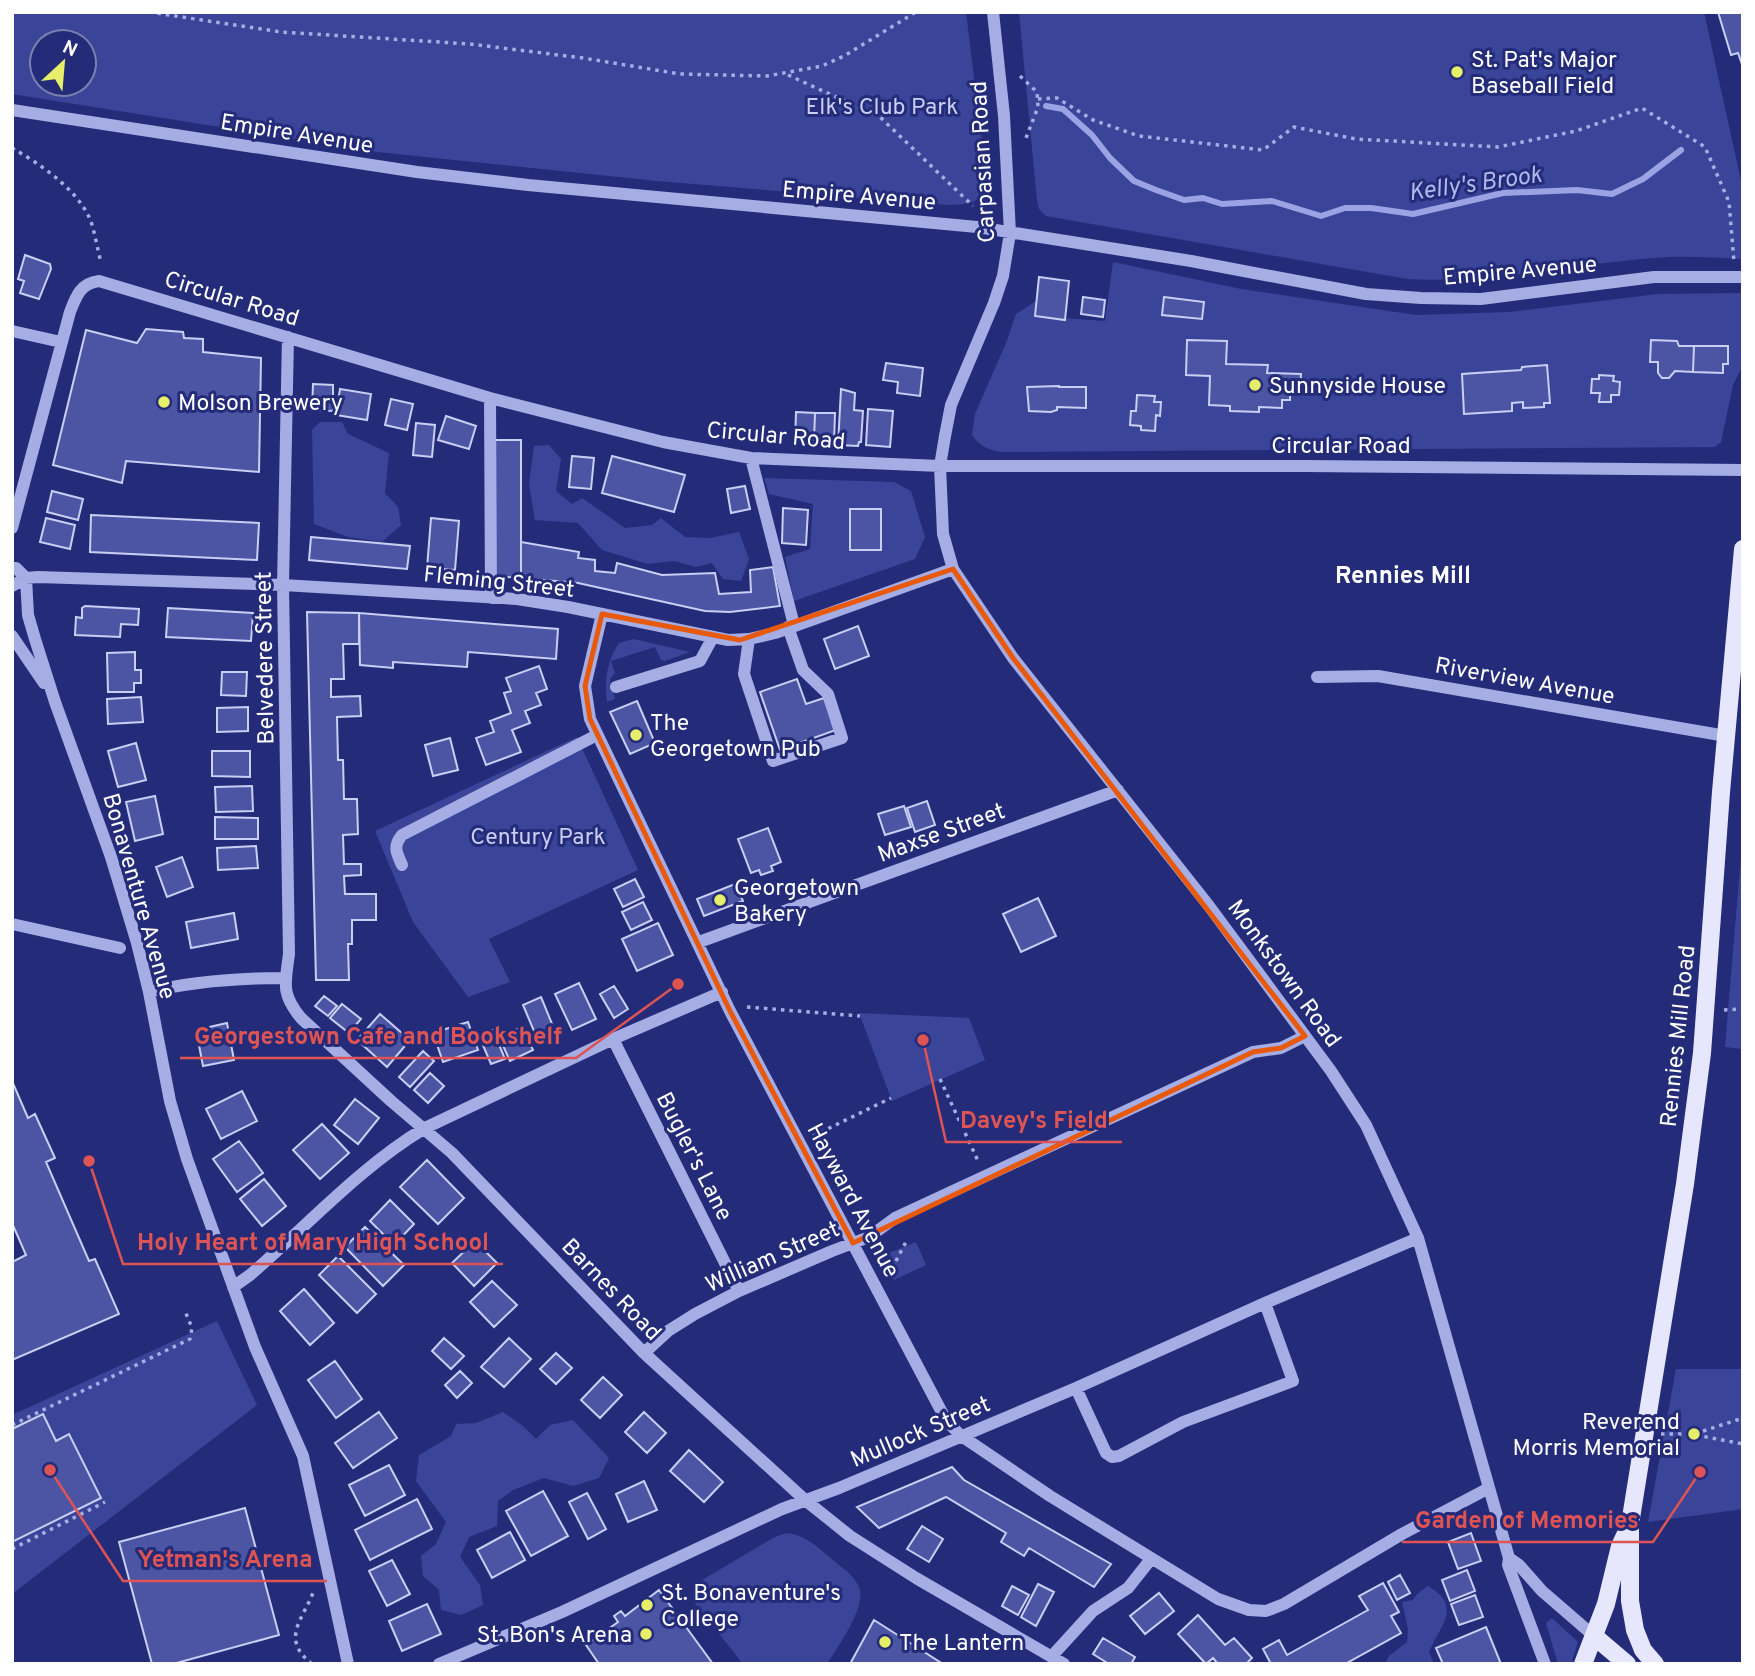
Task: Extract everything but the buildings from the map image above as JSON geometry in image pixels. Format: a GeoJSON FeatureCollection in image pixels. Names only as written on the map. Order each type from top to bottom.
{"type":"FeatureCollection","features":[{"type":"Feature","properties":{"kind":"main road","name":"Rennies Mill Road"},"geometry":{"type":"LineString","coordinates":[[1655,1664],[1643,1650],[1635,1630],[1630,1601],[1630,1524],[1685,1184],[1702,1053],[1743,549]]}},
{"type":"Feature","properties":{"kind":"main road","name":"Rennies Mill Road"},"geometry":{"type":"LineString","coordinates":[[1583,1664],[1609,1594],[1620,1546],[1630,1524]]}},
{"type":"Feature","properties":{"kind":"main road"},"geometry":{"type":"LineString","coordinates":[[1594,1636],[1627,1664]]}},
{"type":"Feature","properties":{"kind":"street","name":"Carpasian Road"},"geometry":{"type":"LineString","coordinates":[[940,466],[951,405],[994,303],[1003,275],[1010,233],[1005,126],[993,12]]}},
{"type":"Feature","properties":{"kind":"street","name":"Empire Avenue"},"geometry":{"type":"LineString","coordinates":[[12,110],[431,174],[949,224],[1191,261],[1366,294],[1481,299],[1654,277],[1743,277]]}},
{"type":"Feature","properties":{"kind":"street","name":"Circular Road"},"geometry":{"type":"LineString","coordinates":[[12,528],[61,342],[78,292],[85,285],[99,281],[490,398],[684,447],[751,458],[940,466],[1743,470]]}},
{"type":"Feature","properties":{"kind":"street"},"geometry":{"type":"LineString","coordinates":[[12,331],[61,342]]}},
{"type":"Feature","properties":{"kind":"street","name":"Belvedere Street"},"geometry":{"type":"LineString","coordinates":[[285,978],[289,954],[283,585],[288,337]]}},
{"type":"Feature","properties":{"kind":"street"},"geometry":{"type":"LineString","coordinates":[[490,398],[491,598]]}},
{"type":"Feature","properties":{"kind":"street"},"geometry":{"type":"LineString","coordinates":[[749,639],[744,674],[774,761],[842,738],[828,694],[803,670],[751,458]]}},
{"type":"Feature","properties":{"kind":"street","name":"Monkstown Road"},"geometry":{"type":"LineString","coordinates":[[940,466],[943,534],[953,569],[1013,658],[1209,906],[1305,1036],[1366,1125],[1418,1238],[1510,1558],[1508,1565],[1545,1664]]}},
{"type":"Feature","properties":{"kind":"street"},"geometry":{"type":"LineString","coordinates":[[12,568],[26,578],[12,586]]}},
{"type":"Feature","properties":{"kind":"street","name":"Fleming Street"},"geometry":{"type":"LineString","coordinates":[[26,578],[283,585],[539,602],[728,640],[749,639],[791,626],[953,569]]}},
{"type":"Feature","properties":{"kind":"street","name":"Bonaventure Avenue"},"geometry":{"type":"LineString","coordinates":[[26,578],[28,615],[55,702],[111,857],[149,992],[174,1113],[206,1216],[255,1347],[303,1456],[348,1664]]}},
{"type":"Feature","properties":{"kind":"street","name":"Hayward Avenue"},"geometry":{"type":"LineString","coordinates":[[602,614],[585,686],[589,715],[597,735],[722,992],[946,1420],[960,1435],[1050,1496],[1151,1559],[1219,1599],[1248,1611],[1266,1611],[1304,1593],[1402,1534],[1489,1488]]}},
{"type":"Feature","properties":{"kind":"street","name":"Bonaventure Avenue"},"geometry":{"type":"LineString","coordinates":[[12,636],[55,702]]}},
{"type":"Feature","properties":{"kind":"street"},"geometry":{"type":"LineString","coordinates":[[616,687],[700,662],[713,637]]}},
{"type":"Feature","properties":{"kind":"street","name":"Riverview Avenue"},"geometry":{"type":"LineString","coordinates":[[1317,677],[1378,676],[1726,736]]}},
{"type":"Feature","properties":{"kind":"street"},"geometry":{"type":"LineString","coordinates":[[402,865],[396,851],[396,843],[402,835],[597,735]]}},
{"type":"Feature","properties":{"kind":"street","name":"Maxse Street"},"geometry":{"type":"LineString","coordinates":[[699,942],[1118,790]]}},
{"type":"Feature","properties":{"kind":"street"},"geometry":{"type":"LineString","coordinates":[[12,924],[120,948]]}},
{"type":"Feature","properties":{"kind":"street"},"geometry":{"type":"LineString","coordinates":[[149,992],[250,979],[285,978]]}},
{"type":"Feature","properties":{"kind":"street","name":"Barnes Road"},"geometry":{"type":"LineString","coordinates":[[285,978],[288,1003],[301,1017],[391,1101],[452,1153],[644,1353],[805,1500],[849,1536],[1065,1664]]}},
{"type":"Feature","properties":{"kind":"street"},"geometry":{"type":"LineString","coordinates":[[233,1287],[260,1267],[405,1140],[613,1039],[722,992]]}},
{"type":"Feature","properties":{"kind":"street","name":"William Street"},"geometry":{"type":"LineString","coordinates":[[644,1353],[668,1331],[739,1291],[877,1233],[895,1218],[1253,1052],[1281,1048],[1305,1036]]}},
{"type":"Feature","properties":{"kind":"street","name":"Bugler's Lane"},"geometry":{"type":"LineString","coordinates":[[613,1039],[739,1291]]}},
{"type":"Feature","properties":{"kind":"street","name":"Mullock Street"},"geometry":{"type":"LineString","coordinates":[[439,1664],[562,1612],[782,1509],[839,1488],[1076,1388],[1418,1238]]}},
{"type":"Feature","properties":{"kind":"street"},"geometry":{"type":"LineString","coordinates":[[1076,1388],[1106,1453],[1112,1457],[1119,1456],[1183,1422],[1293,1381],[1265,1303]]}},
{"type":"Feature","properties":{"kind":"street","name":"Monkstown Road"},"geometry":{"type":"LineString","coordinates":[[1510,1558],[1542,1591],[1594,1636]]}},
{"type":"Feature","properties":{"kind":"street"},"geometry":{"type":"LineString","coordinates":[[1052,1656],[1093,1611],[1128,1588],[1151,1559]]}},
{"type":"Feature","properties":{"kind":"path"},"geometry":{"type":"LineString","coordinates":[[149,12],[281,32],[470,44],[583,58],[680,74],[767,76],[822,66],[844,56],[916,12]]}},
{"type":"Feature","properties":{"kind":"path"},"geometry":{"type":"LineString","coordinates":[[786,74],[880,117],[973,206]]}},
{"type":"Feature","properties":{"kind":"path"},"geometry":{"type":"LineString","coordinates":[[1020,76],[1037,92],[1038,99],[1038,107],[1026,138]]}},
{"type":"Feature","properties":{"kind":"path"},"geometry":{"type":"LineString","coordinates":[[1038,99],[1057,98],[1093,120],[1139,136],[1263,150],[1294,127],[1356,139],[1498,147],[1576,131],[1642,108],[1705,147],[1729,202],[1734,262]]}},
{"type":"Feature","properties":{"kind":"path"},"geometry":{"type":"LineString","coordinates":[[12,148],[32,159],[69,190],[89,218],[101,262]]}},
{"type":"Feature","properties":{"kind":"path"},"geometry":{"type":"LineString","coordinates":[[745,1007],[860,1016]]}},
{"type":"Feature","properties":{"kind":"path"},"geometry":{"type":"LineString","coordinates":[[1723,1010],[1743,1010]]}},
{"type":"Feature","properties":{"kind":"path"},"geometry":{"type":"LineString","coordinates":[[940,1079],[981,1166]]}},
{"type":"Feature","properties":{"kind":"path"},"geometry":{"type":"LineString","coordinates":[[813,1136],[891,1098]]}},
{"type":"Feature","properties":{"kind":"path"},"geometry":{"type":"LineString","coordinates":[[888,1276],[907,1240]]}},
{"type":"Feature","properties":{"kind":"path"},"geometry":{"type":"LineString","coordinates":[[12,1425],[190,1339],[192,1328],[185,1311]]}},
{"type":"Feature","properties":{"kind":"path"},"geometry":{"type":"LineString","coordinates":[[1694,1434],[1743,1418]]}},
{"type":"Feature","properties":{"kind":"path"},"geometry":{"type":"LineString","coordinates":[[1659,1434],[1694,1434],[1743,1444]]}},
{"type":"Feature","properties":{"kind":"path"},"geometry":{"type":"LineString","coordinates":[[12,1549],[105,1502]]}},
{"type":"Feature","properties":{"kind":"path"},"geometry":{"type":"LineString","coordinates":[[312,1664],[296,1644],[295,1634],[296,1625],[314,1590]]}},
{"type":"Feature","properties":{"kind":"highlighted area"},"geometry":{"type":"Polygon","coordinates":[[[953,569],[1013,658],[1305,1036],[1281,1048],[1253,1052],[853,1243],[730,1011],[590,719],[585,686],[602,614],[740,640],[953,569]]]}},
{"type":"Feature","properties":{"kind":"green space","name":"Elk's Club Park"},"geometry":{"type":"Polygon","coordinates":[[[12,12],[966,12],[986,176],[980,197],[971,203],[949,205],[657,181],[377,152],[37,98],[98,98],[98,28],[28,28],[28,97],[12,94],[12,12]]]}},
{"type":"Feature","properties":{"kind":"green space"},"geometry":{"type":"Polygon","coordinates":[[[1019,12],[1704,12],[1743,190],[1743,259],[1668,257],[1505,276],[1407,279],[1046,216],[1039,209],[1037,201],[1019,12]]]}},
{"type":"Feature","properties":{"kind":"green space"},"geometry":{"type":"Polygon","coordinates":[[[1113,262],[1241,289],[1416,315],[1510,312],[1658,294],[1743,293],[1743,365],[1733,385],[1721,442],[1715,447],[1000,452],[981,444],[972,435],[975,414],[1016,314],[1036,301],[1035,316],[1105,321],[1113,262]]]}},
{"type":"Feature","properties":{"kind":"green space"},"geometry":{"type":"Polygon","coordinates":[[[320,422],[342,422],[348,434],[389,453],[385,493],[398,507],[401,525],[382,542],[348,537],[314,524],[312,430],[320,422]]]}},
{"type":"Feature","properties":{"kind":"green space"},"geometry":{"type":"Polygon","coordinates":[[[549,445],[561,459],[556,491],[572,504],[582,498],[625,528],[652,525],[661,518],[685,537],[710,538],[739,532],[749,559],[741,581],[723,579],[712,563],[696,567],[674,561],[648,564],[602,550],[578,523],[535,520],[529,484],[534,446],[549,445]]]}},
{"type":"Feature","properties":{"kind":"green space"},"geometry":{"type":"Polygon","coordinates":[[[764,478],[894,482],[911,491],[925,537],[915,559],[794,601],[785,557],[810,549],[813,504],[769,494],[764,478]]]}},
{"type":"Feature","properties":{"kind":"green space"},"geometry":{"type":"Polygon","coordinates":[[[633,639],[690,652],[665,661],[661,660],[655,647],[611,661],[615,673],[610,679],[615,699],[607,702],[606,678],[609,664],[619,643],[633,639]]]}},
{"type":"Feature","properties":{"kind":"green space","name":"Century Park"},"geometry":{"type":"Polygon","coordinates":[[[577,737],[638,870],[489,939],[510,982],[468,997],[413,922],[375,831],[577,737]]]}},
{"type":"Feature","properties":{"kind":"green space"},"geometry":{"type":"Polygon","coordinates":[[[1743,832],[1743,1049],[1725,1047],[1743,832]]]}},
{"type":"Feature","properties":{"kind":"green space"},"geometry":{"type":"Polygon","coordinates":[[[859,1013],[969,1018],[985,1060],[892,1101],[859,1013]]]}},
{"type":"Feature","properties":{"kind":"green space"},"geometry":{"type":"Polygon","coordinates":[[[916,1242],[926,1265],[894,1280],[881,1256],[916,1242]]]}},
{"type":"Feature","properties":{"kind":"green space"},"geometry":{"type":"Polygon","coordinates":[[[217,1321],[257,1405],[12,1594],[12,1415],[217,1321]]]}},
{"type":"Feature","properties":{"kind":"green space"},"geometry":{"type":"Polygon","coordinates":[[[1676,1369],[1743,1369],[1743,1509],[1648,1522],[1676,1369]]]}},
{"type":"Feature","properties":{"kind":"green space"},"geometry":{"type":"Polygon","coordinates":[[[503,1412],[536,1439],[550,1425],[573,1420],[609,1458],[599,1478],[573,1486],[544,1478],[513,1490],[498,1501],[497,1526],[469,1537],[460,1557],[480,1585],[483,1605],[461,1615],[441,1610],[439,1590],[423,1576],[421,1556],[436,1544],[446,1522],[416,1481],[419,1455],[451,1436],[456,1424],[476,1423],[503,1412]]]}},
{"type":"Feature","properties":{"kind":"green space"},"geometry":{"type":"Polygon","coordinates":[[[786,1533],[811,1542],[853,1578],[860,1591],[858,1608],[849,1629],[827,1664],[743,1664],[693,1601],[694,1590],[707,1577],[786,1533]]]}},
{"type":"Feature","properties":{"kind":"green space"},"geometry":{"type":"Polygon","coordinates":[[[1428,1586],[1439,1594],[1447,1609],[1443,1625],[1429,1652],[1434,1664],[1385,1664],[1389,1656],[1407,1642],[1408,1629],[1402,1602],[1413,1600],[1428,1586]]]}},
{"type":"Feature","properties":{"kind":"green space"},"geometry":{"type":"Polygon","coordinates":[[[1552,1618],[1578,1642],[1571,1664],[1558,1664],[1546,1623],[1552,1618]]]}},
{"type":"Feature","properties":{"kind":"waterway","name":"Kelly's Brook"},"geometry":{"type":"LineString","coordinates":[[1046,106],[1063,109],[1092,135],[1110,158],[1134,181],[1156,190],[1184,200],[1203,198],[1222,204],[1272,201],[1321,216],[1345,208],[1371,208],[1413,214],[1503,193],[1577,190],[1612,194],[1643,179],[1681,150]]}},
{"type":"Feature","properties":{"kind":"place","name":"St. Pat's Major Baseball Field"},"geometry":{"type":"Point","coordinates":[1457,72]}},
{"type":"Feature","properties":{"kind":"place","name":"Sunnyside House"},"geometry":{"type":"Point","coordinates":[1255,385]}},
{"type":"Feature","properties":{"kind":"place","name":"Molson Brewery"},"geometry":{"type":"Point","coordinates":[164,402]}},
{"type":"Feature","properties":{"kind":"place","name":"The Georgetown Pub"},"geometry":{"type":"Point","coordinates":[636,735]}},
{"type":"Feature","properties":{"kind":"place","name":"Georgetown Bakery"},"geometry":{"type":"Point","coordinates":[720,900]}},
{"type":"Feature","properties":{"kind":"place","name":"Georgestown Cafe and Bookshelf"},"geometry":{"type":"Point","coordinates":[678,984]}},
{"type":"Feature","properties":{"kind":"place","name":"Davey's Field"},"geometry":{"type":"Point","coordinates":[923,1040]}},
{"type":"Feature","properties":{"kind":"place","name":"Holy Heart of Mary High School"},"geometry":{"type":"Point","coordinates":[89,1161]}},
{"type":"Feature","properties":{"kind":"place","name":"Reverend Morris Memorial"},"geometry":{"type":"Point","coordinates":[1694,1434]}},
{"type":"Feature","properties":{"kind":"place","name":"Yetman's Arena"},"geometry":{"type":"Point","coordinates":[50,1470]}},
{"type":"Feature","properties":{"kind":"place","name":"Garden of Memories"},"geometry":{"type":"Point","coordinates":[1700,1472]}},
{"type":"Feature","properties":{"kind":"place","name":"St. Bonaventure's College"},"geometry":{"type":"Point","coordinates":[647,1605]}},
{"type":"Feature","properties":{"kind":"place","name":"St. Bon's Arena"},"geometry":{"type":"Point","coordinates":[646,1634]}},
{"type":"Feature","properties":{"kind":"place","name":"The Lantern"},"geometry":{"type":"Point","coordinates":[885,1642]}},
{"type":"Feature","properties":{"kind":"district","name":"Rennies Mill"},"geometry":{"type":"Point","coordinates":[1403,575]}}]}
